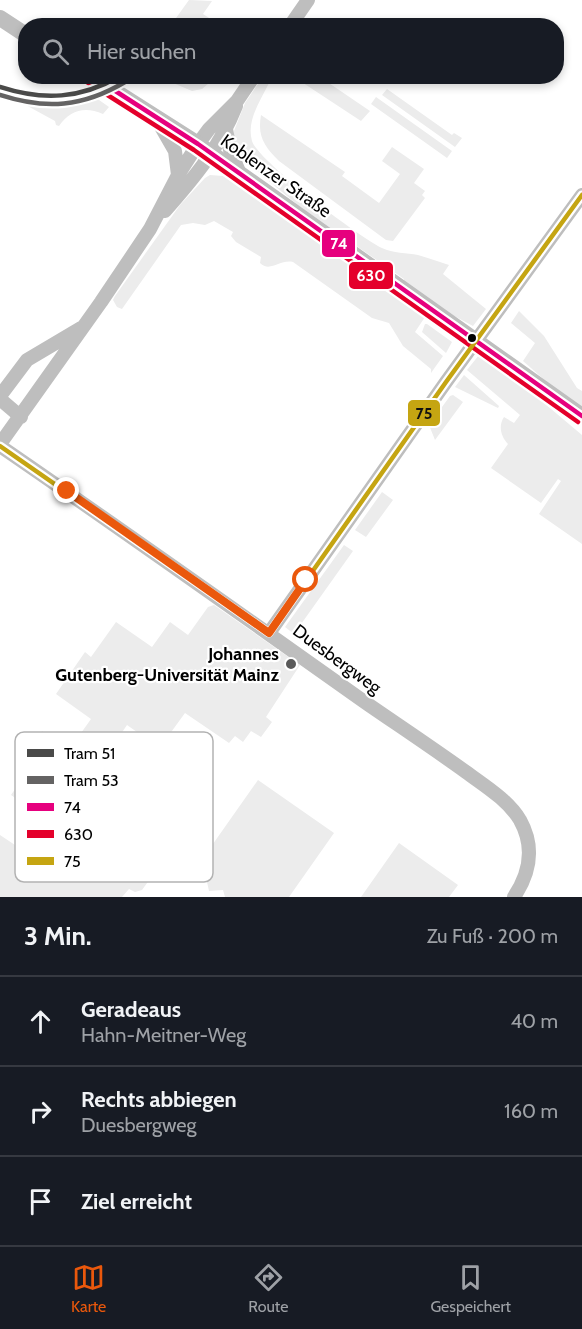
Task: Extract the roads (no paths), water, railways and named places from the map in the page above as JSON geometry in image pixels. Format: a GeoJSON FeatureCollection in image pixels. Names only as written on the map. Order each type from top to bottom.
{"type":"FeatureCollection","features":[{"type":"Feature","properties":{"kind":"main road"},"geometry":{"type":"LineString","coordinates":[[0,18],[18,30]]}},
{"type":"Feature","properties":{"kind":"main road","name":"Koblenzer Straße"},"geometry":{"type":"LineString","coordinates":[[104,84],[198,144],[582,416]]}},
{"type":"Feature","properties":{"kind":"street"},"geometry":{"type":"LineString","coordinates":[[296,18],[308,0]]}},
{"type":"Feature","properties":{"kind":"street"},"geometry":{"type":"LineString","coordinates":[[0,445],[85,326],[150,229],[178,175],[198,144],[209,129],[237,101],[249,84]]}},
{"type":"Feature","properties":{"kind":"street"},"geometry":{"type":"LineString","coordinates":[[150,229],[195,178],[212,154],[226,129],[237,101]]}},
{"type":"Feature","properties":{"kind":"street"},"geometry":{"type":"LineString","coordinates":[[155,116],[175,151],[178,175]]}},
{"type":"Feature","properties":{"kind":"street"},"geometry":{"type":"LineString","coordinates":[[226,129],[230,150],[240,174]]}},
{"type":"Feature","properties":{"kind":"street"},"geometry":{"type":"LineString","coordinates":[[269,633],[582,195]]}},
{"type":"Feature","properties":{"kind":"street"},"geometry":{"type":"LineString","coordinates":[[21,417],[0,398],[27,360],[85,326]]}},
{"type":"Feature","properties":{"kind":"street","name":"Duesbergweg"},"geometry":{"type":"LineString","coordinates":[[0,445],[269,633],[510,806],[526,833],[529,848],[528,872],[514,897]]}},
{"type":"Feature","properties":{"kind":"tram line","name":"51"},"geometry":{"type":"LineString","coordinates":[[0,87],[47,96],[76,93],[105,84]]}},
{"type":"Feature","properties":{"kind":"tram line","name":"53"},"geometry":{"type":"LineString","coordinates":[[0,95],[33,103],[64,104],[94,97],[121,84]]}},
{"type":"Feature","properties":{"kind":"place","name":"Johannes Gutenberg-Universität Mainz"},"geometry":{"type":"Point","coordinates":[291,664]}}]}
